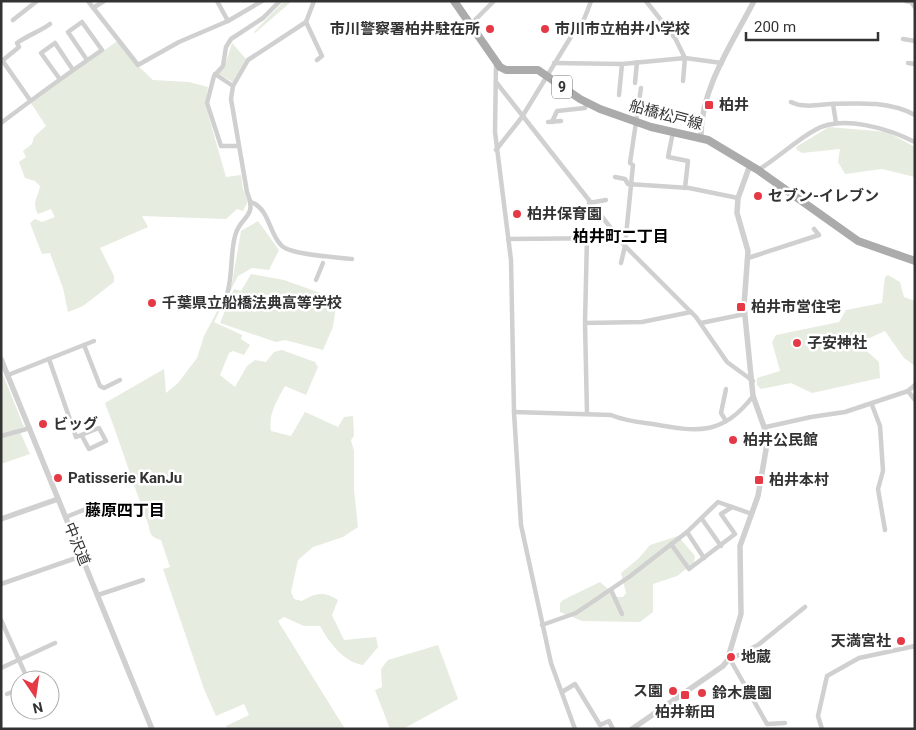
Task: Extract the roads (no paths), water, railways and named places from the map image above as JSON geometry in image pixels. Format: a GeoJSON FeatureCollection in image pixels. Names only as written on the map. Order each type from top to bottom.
{"type":"FeatureCollection","features":[{"type":"Feature","properties":{"kind":"main road"},"geometry":{"type":"LineString","coordinates":[[454,1],[496,63]]}},
{"type":"Feature","properties":{"kind":"main road","name":"船橋松戸線"},"geometry":{"type":"LineString","coordinates":[[496,63],[506,70],[531,69],[546,75],[587,103],[636,122],[701,137],[758,170],[853,238],[868,246],[915,261]]}},
{"type":"Feature","properties":{"kind":"street"},"geometry":{"type":"LineString","coordinates":[[13,20],[37,1]]}},
{"type":"Feature","properties":{"kind":"street"},"geometry":{"type":"LineString","coordinates":[[88,1],[138,65],[179,42],[228,21],[262,1]]}},
{"type":"Feature","properties":{"kind":"street"},"geometry":{"type":"LineString","coordinates":[[93,8],[104,1]]}},
{"type":"Feature","properties":{"kind":"street"},"geometry":{"type":"LineString","coordinates":[[217,1],[228,21]]}},
{"type":"Feature","properties":{"kind":"street"},"geometry":{"type":"LineString","coordinates":[[239,146],[221,146],[207,103],[215,74],[223,66],[226,47],[231,39],[262,18],[280,1]]}},
{"type":"Feature","properties":{"kind":"street"},"geometry":{"type":"LineString","coordinates":[[227,294],[232,278],[234,237],[239,224],[246,220],[251,202],[247,192],[231,99],[233,86],[248,60],[306,22],[314,1]]}},
{"type":"Feature","properties":{"kind":"street"},"geometry":{"type":"LineString","coordinates":[[471,24],[494,1]]}},
{"type":"Feature","properties":{"kind":"street"},"geometry":{"type":"LineString","coordinates":[[496,150],[522,117],[546,75],[585,19],[591,1]]}},
{"type":"Feature","properties":{"kind":"street"},"geometry":{"type":"LineString","coordinates":[[646,1],[675,38],[685,58],[683,81]]}},
{"type":"Feature","properties":{"kind":"street"},"geometry":{"type":"LineString","coordinates":[[701,137],[705,107],[722,63],[754,1]]}},
{"type":"Feature","properties":{"kind":"street"},"geometry":{"type":"LineString","coordinates":[[911,2],[915,7]]}},
{"type":"Feature","properties":{"kind":"street"},"geometry":{"type":"LineString","coordinates":[[1,123],[59,78],[73,70],[102,50],[82,22],[68,32],[87,60]]}},
{"type":"Feature","properties":{"kind":"street"},"geometry":{"type":"LineString","coordinates":[[306,22],[322,56],[317,60]]}},
{"type":"Feature","properties":{"kind":"street"},"geometry":{"type":"LineString","coordinates":[[30,100],[2,60],[19,47],[17,43],[33,31],[41,31],[50,24]]}},
{"type":"Feature","properties":{"kind":"street"},"geometry":{"type":"LineString","coordinates":[[903,39],[915,41]]}},
{"type":"Feature","properties":{"kind":"street"},"geometry":{"type":"LineString","coordinates":[[59,78],[42,54],[55,43],[73,70]]}},
{"type":"Feature","properties":{"kind":"street"},"geometry":{"type":"LineString","coordinates":[[554,63],[622,64],[685,58],[722,63]]}},
{"type":"Feature","properties":{"kind":"street"},"geometry":{"type":"LineString","coordinates":[[635,83],[637,62]]}},
{"type":"Feature","properties":{"kind":"street"},"geometry":{"type":"LineString","coordinates":[[496,63],[494,118],[496,150],[510,260],[514,412],[521,525],[551,663],[575,729]]}},
{"type":"Feature","properties":{"kind":"street"},"geometry":{"type":"LineString","coordinates":[[908,63],[915,64]]}},
{"type":"Feature","properties":{"kind":"street"},"geometry":{"type":"LineString","coordinates":[[619,95],[622,64]]}},
{"type":"Feature","properties":{"kind":"street"},"geometry":{"type":"LineString","coordinates":[[215,74],[233,86]]}},
{"type":"Feature","properties":{"kind":"street"},"geometry":{"type":"LineString","coordinates":[[496,82],[618,238],[701,323],[727,362],[752,381]]}},
{"type":"Feature","properties":{"kind":"street"},"geometry":{"type":"LineString","coordinates":[[621,263],[625,246],[632,184],[633,165],[630,163],[641,88]]}},
{"type":"Feature","properties":{"kind":"street"},"geometry":{"type":"LineString","coordinates":[[791,102],[807,106],[833,104],[883,105],[896,107],[915,115]]}},
{"type":"Feature","properties":{"kind":"street"},"geometry":{"type":"LineString","coordinates":[[562,121],[550,122],[557,111],[585,108],[587,103]]}},
{"type":"Feature","properties":{"kind":"street"},"geometry":{"type":"LineString","coordinates":[[833,104],[836,123]]}},
{"type":"Feature","properties":{"kind":"street"},"geometry":{"type":"LineString","coordinates":[[758,170],[814,130],[836,123],[883,128],[915,142]]}},
{"type":"Feature","properties":{"kind":"street"},"geometry":{"type":"LineString","coordinates":[[673,132],[668,158],[688,161],[685,188]]}},
{"type":"Feature","properties":{"kind":"street"},"geometry":{"type":"LineString","coordinates":[[750,165],[738,198],[738,221],[748,258],[744,295],[753,396],[766,427],[768,443],[758,496],[740,546],[741,614],[729,661],[767,724],[785,723]]}},
{"type":"Feature","properties":{"kind":"street"},"geometry":{"type":"LineString","coordinates":[[615,177],[625,178],[628,184],[685,188],[738,198]]}},
{"type":"Feature","properties":{"kind":"street"},"geometry":{"type":"LineString","coordinates":[[589,203],[606,200]]}},
{"type":"Feature","properties":{"kind":"street"},"geometry":{"type":"LineString","coordinates":[[251,202],[257,204],[281,246],[286,249],[314,255],[352,259]]}},
{"type":"Feature","properties":{"kind":"street"},"geometry":{"type":"LineString","coordinates":[[748,258],[819,235],[814,229]]}},
{"type":"Feature","properties":{"kind":"street"},"geometry":{"type":"LineString","coordinates":[[587,237],[585,323],[587,414]]}},
{"type":"Feature","properties":{"kind":"street"},"geometry":{"type":"LineString","coordinates":[[508,239],[618,238]]}},
{"type":"Feature","properties":{"kind":"street"},"geometry":{"type":"LineString","coordinates":[[316,280],[323,264]]}},
{"type":"Feature","properties":{"kind":"street"},"geometry":{"type":"LineString","coordinates":[[585,323],[642,322],[691,312]]}},
{"type":"Feature","properties":{"kind":"street"},"geometry":{"type":"LineString","coordinates":[[701,323],[745,314]]}},
{"type":"Feature","properties":{"kind":"street"},"geometry":{"type":"LineString","coordinates":[[8,375],[94,340]]}},
{"type":"Feature","properties":{"kind":"street"},"geometry":{"type":"LineString","coordinates":[[84,345],[100,386],[104,388],[120,380]]}},
{"type":"Feature","properties":{"kind":"street","name":"中沢道"},"geometry":{"type":"LineString","coordinates":[[1,359],[152,729]]}},
{"type":"Feature","properties":{"kind":"street"},"geometry":{"type":"LineString","coordinates":[[49,359],[76,437],[99,428],[106,442],[89,449],[82,436]]}},
{"type":"Feature","properties":{"kind":"street"},"geometry":{"type":"LineString","coordinates":[[766,427],[872,404],[908,391],[915,386]]}},
{"type":"Feature","properties":{"kind":"street"},"geometry":{"type":"LineString","coordinates":[[726,389],[721,413],[726,421]]}},
{"type":"Feature","properties":{"kind":"street"},"geometry":{"type":"LineString","coordinates":[[908,391],[915,400]]}},
{"type":"Feature","properties":{"kind":"street"},"geometry":{"type":"LineString","coordinates":[[514,412],[611,415],[624,421],[698,431],[712,428],[742,411],[753,396]]}},
{"type":"Feature","properties":{"kind":"street"},"geometry":{"type":"LineString","coordinates":[[872,404],[880,426],[883,471],[878,489],[885,530]]}},
{"type":"Feature","properties":{"kind":"street"},"geometry":{"type":"LineString","coordinates":[[1,436],[30,428]]}},
{"type":"Feature","properties":{"kind":"street"},"geometry":{"type":"LineString","coordinates":[[1,519],[58,499]]}},
{"type":"Feature","properties":{"kind":"street"},"geometry":{"type":"LineString","coordinates":[[542,625],[576,613],[646,565],[702,519],[718,502],[752,514]]}},
{"type":"Feature","properties":{"kind":"street"},"geometry":{"type":"LineString","coordinates":[[66,517],[100,503]]}},
{"type":"Feature","properties":{"kind":"street"},"geometry":{"type":"LineString","coordinates":[[671,544],[689,569],[735,534],[721,514],[732,507]]}},
{"type":"Feature","properties":{"kind":"street"},"geometry":{"type":"LineString","coordinates":[[702,519],[721,546]]}},
{"type":"Feature","properties":{"kind":"street"},"geometry":{"type":"LineString","coordinates":[[687,532],[704,558]]}},
{"type":"Feature","properties":{"kind":"street"},"geometry":{"type":"LineString","coordinates":[[1,584],[82,556]]}},
{"type":"Feature","properties":{"kind":"street"},"geometry":{"type":"LineString","coordinates":[[98,595],[144,580]]}},
{"type":"Feature","properties":{"kind":"street"},"geometry":{"type":"LineString","coordinates":[[610,590],[622,614]]}},
{"type":"Feature","properties":{"kind":"street"},"geometry":{"type":"LineString","coordinates":[[632,729],[729,661],[758,645],[805,608]]}},
{"type":"Feature","properties":{"kind":"street"},"geometry":{"type":"LineString","coordinates":[[1,620],[24,670]]}},
{"type":"Feature","properties":{"kind":"street"},"geometry":{"type":"LineString","coordinates":[[1,668],[55,643]]}},
{"type":"Feature","properties":{"kind":"street"},"geometry":{"type":"LineString","coordinates":[[822,729],[818,716],[827,676],[859,658],[915,646]]}},
{"type":"Feature","properties":{"kind":"street"},"geometry":{"type":"LineString","coordinates":[[562,692],[575,684],[600,725],[609,721],[613,729]]}},
{"type":"Feature","properties":{"kind":"place","name":"市川警察署柏井駐在所"},"geometry":{"type":"Point","coordinates":[490,29]}},
{"type":"Feature","properties":{"kind":"place","name":"市川市立柏井小学校"},"geometry":{"type":"Point","coordinates":[545,29]}},
{"type":"Feature","properties":{"kind":"place","name":"柏井"},"geometry":{"type":"Point","coordinates":[709,105]}},
{"type":"Feature","properties":{"kind":"place","name":"セブン-イレブン"},"geometry":{"type":"Point","coordinates":[758,196]}},
{"type":"Feature","properties":{"kind":"place","name":"柏井保育園"},"geometry":{"type":"Point","coordinates":[517,214]}},
{"type":"Feature","properties":{"kind":"place","name":"千葉県立船橋法典高等学校"},"geometry":{"type":"Point","coordinates":[152,303]}},
{"type":"Feature","properties":{"kind":"place","name":"柏井市営住宅"},"geometry":{"type":"Point","coordinates":[741,307]}},
{"type":"Feature","properties":{"kind":"place","name":"子安神社"},"geometry":{"type":"Point","coordinates":[797,343]}},
{"type":"Feature","properties":{"kind":"place","name":"ビッグ"},"geometry":{"type":"Point","coordinates":[43,424]}},
{"type":"Feature","properties":{"kind":"place","name":"柏井公民館"},"geometry":{"type":"Point","coordinates":[733,440]}},
{"type":"Feature","properties":{"kind":"place","name":"Patisserie KanJu"},"geometry":{"type":"Point","coordinates":[58,478]}},
{"type":"Feature","properties":{"kind":"place","name":"柏井本村"},"geometry":{"type":"Point","coordinates":[759,480]}},
{"type":"Feature","properties":{"kind":"place","name":"天満宮社"},"geometry":{"type":"Point","coordinates":[901,641]}},
{"type":"Feature","properties":{"kind":"place","name":"地蔵"},"geometry":{"type":"Point","coordinates":[731,657]}},
{"type":"Feature","properties":{"kind":"place","name":"ス園"},"geometry":{"type":"Point","coordinates":[673,691]}},
{"type":"Feature","properties":{"kind":"place","name":"鈴木農園"},"geometry":{"type":"Point","coordinates":[702,693]}},
{"type":"Feature","properties":{"kind":"place","name":"柏井新田"},"geometry":{"type":"Point","coordinates":[685,695]}},
{"type":"Feature","properties":{"kind":"district","name":"柏井町二丁目"},"geometry":{"type":"Point","coordinates":[621,236]}},
{"type":"Feature","properties":{"kind":"district","name":"藤原四丁目"},"geometry":{"type":"Point","coordinates":[125,510]}}]}
